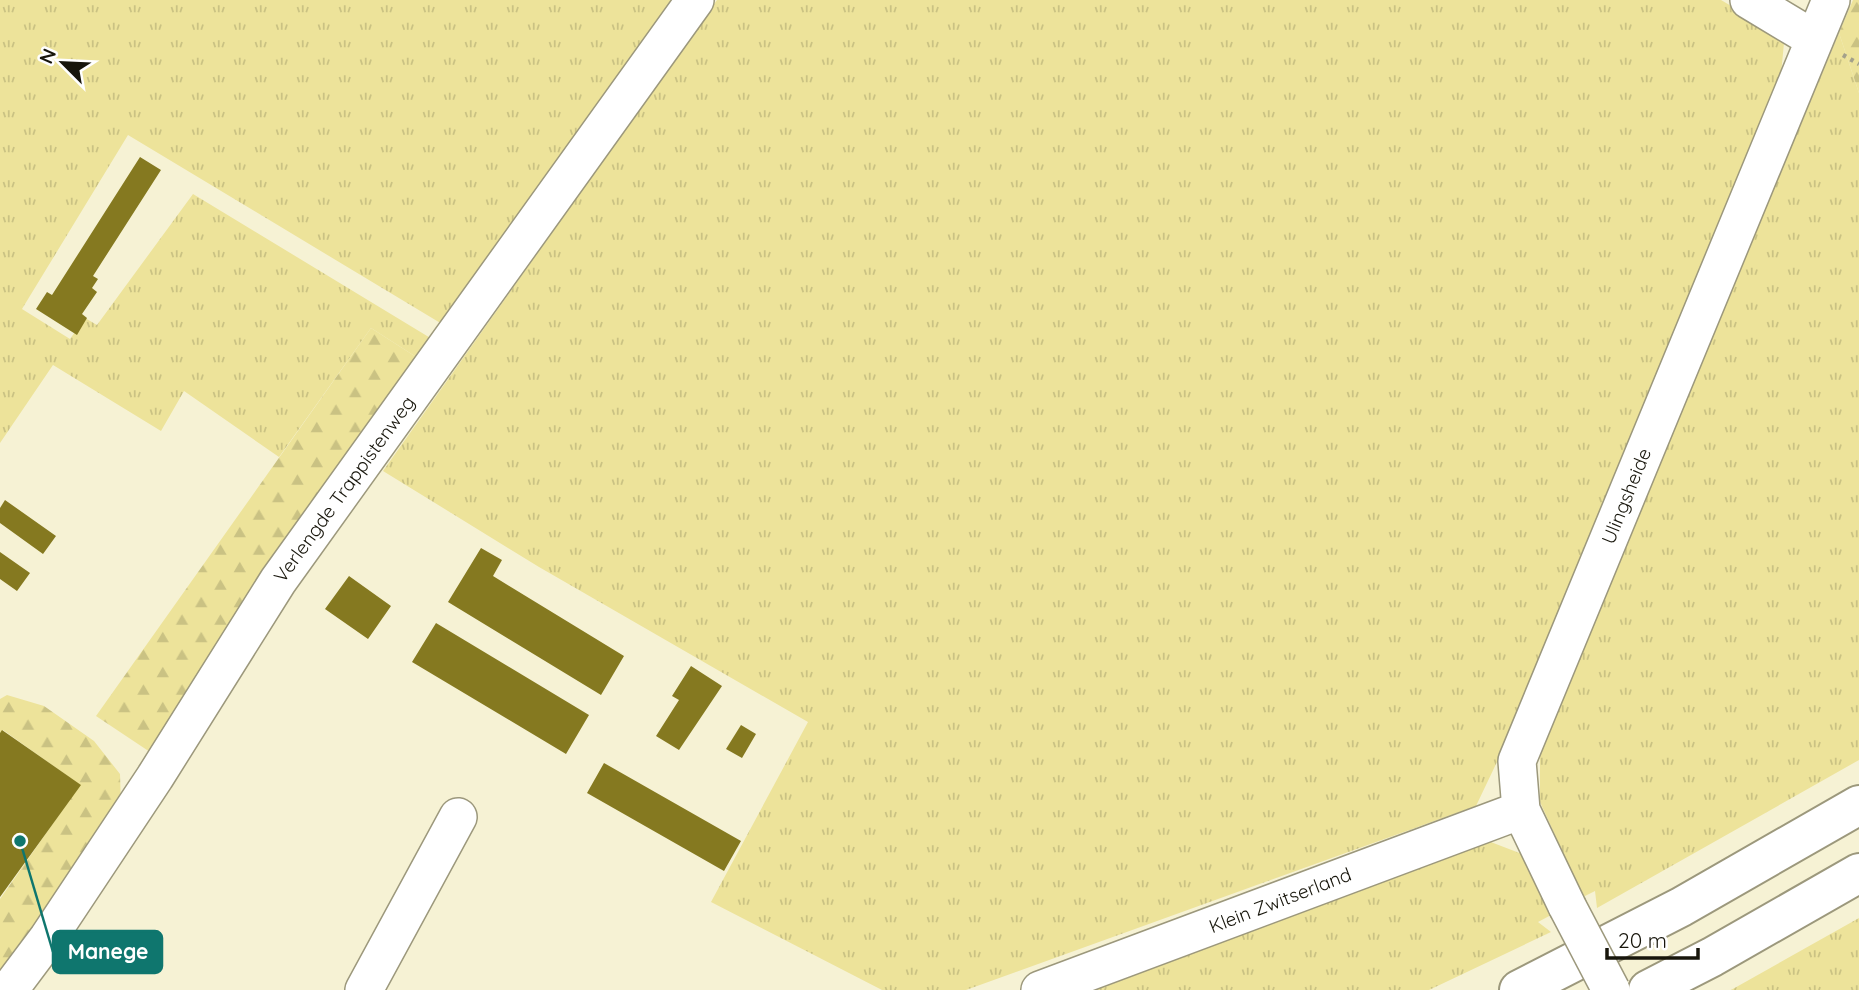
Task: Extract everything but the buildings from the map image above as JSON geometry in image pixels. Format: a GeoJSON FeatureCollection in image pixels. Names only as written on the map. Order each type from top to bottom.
{"type":"FeatureCollection","features":[{"type":"Feature","properties":{"kind":"highway"},"geometry":{"type":"LineString","coordinates":[[1519,990],[1681,907],[1859,805]]}},
{"type":"Feature","properties":{"kind":"highway"},"geometry":{"type":"LineString","coordinates":[[1648,990],[1712,957],[1859,873]]}},
{"type":"Feature","properties":{"kind":"street","name":"Verlengde Trappistenweg"},"geometry":{"type":"LineString","coordinates":[[9,990],[48,937],[147,788],[278,581],[695,0]]}},
{"type":"Feature","properties":{"kind":"street"},"geometry":{"type":"LineString","coordinates":[[1749,0],[1814,39]]}},
{"type":"Feature","properties":{"kind":"street","name":"Ulingsheide"},"geometry":{"type":"LineString","coordinates":[[1611,990],[1521,810],[1517,761],[1831,0]]}},
{"type":"Feature","properties":{"kind":"street","name":"Klein Zwitserland"},"geometry":{"type":"LineString","coordinates":[[1040,990],[1521,810]]}},
{"type":"Feature","properties":{"kind":"street"},"geometry":{"type":"LineString","coordinates":[[364,990],[458,817]]}},
{"type":"Feature","properties":{"kind":"green space"},"geometry":{"type":"Polygon","coordinates":[[[0,0],[680,0],[447,327],[128,135],[22,309],[70,339],[85,318],[97,325],[193,194],[437,342],[424,362],[371,328],[279,457],[184,391],[161,431],[53,365],[0,443],[0,0]]]}},
{"type":"Feature","properties":{"kind":"green space"},"geometry":{"type":"Polygon","coordinates":[[[717,0],[1721,0],[1767,27],[1784,43],[1781,74],[1517,720],[1476,806],[966,990],[882,990],[711,902],[808,722],[539,567],[383,471],[717,0]]]}},
{"type":"Feature","properties":{"kind":"green space"},"geometry":{"type":"Polygon","coordinates":[[[1853,0],[1859,0],[1859,93],[1839,33],[1853,0]]]}},
{"type":"Feature","properties":{"kind":"green space"},"geometry":{"type":"Polygon","coordinates":[[[1839,33],[1859,93],[1859,760],[1597,908],[1595,891],[1583,897],[1540,802],[1540,748],[1839,33]]]}},
{"type":"Feature","properties":{"kind":"green space"},"geometry":{"type":"Polygon","coordinates":[[[371,328],[424,362],[150,752],[96,716],[371,328]]]}},
{"type":"Feature","properties":{"kind":"green space"},"geometry":{"type":"Polygon","coordinates":[[[7,695],[44,706],[94,741],[120,774],[121,806],[0,974],[0,899],[80,785],[3,730],[0,733],[0,699],[7,695]]]}},
{"type":"Feature","properties":{"kind":"green space"},"geometry":{"type":"Polygon","coordinates":[[[1483,839],[1522,854],[1553,914],[1538,922],[1551,932],[1429,990],[1083,990],[1483,839]]]}},
{"type":"Feature","properties":{"kind":"green space"},"geometry":{"type":"Polygon","coordinates":[[[1859,918],[1859,990],[1731,990],[1859,918]]]}},
{"type":"Feature","properties":{"kind":"place","name":"Manege"},"geometry":{"type":"Point","coordinates":[20,841]}}]}
